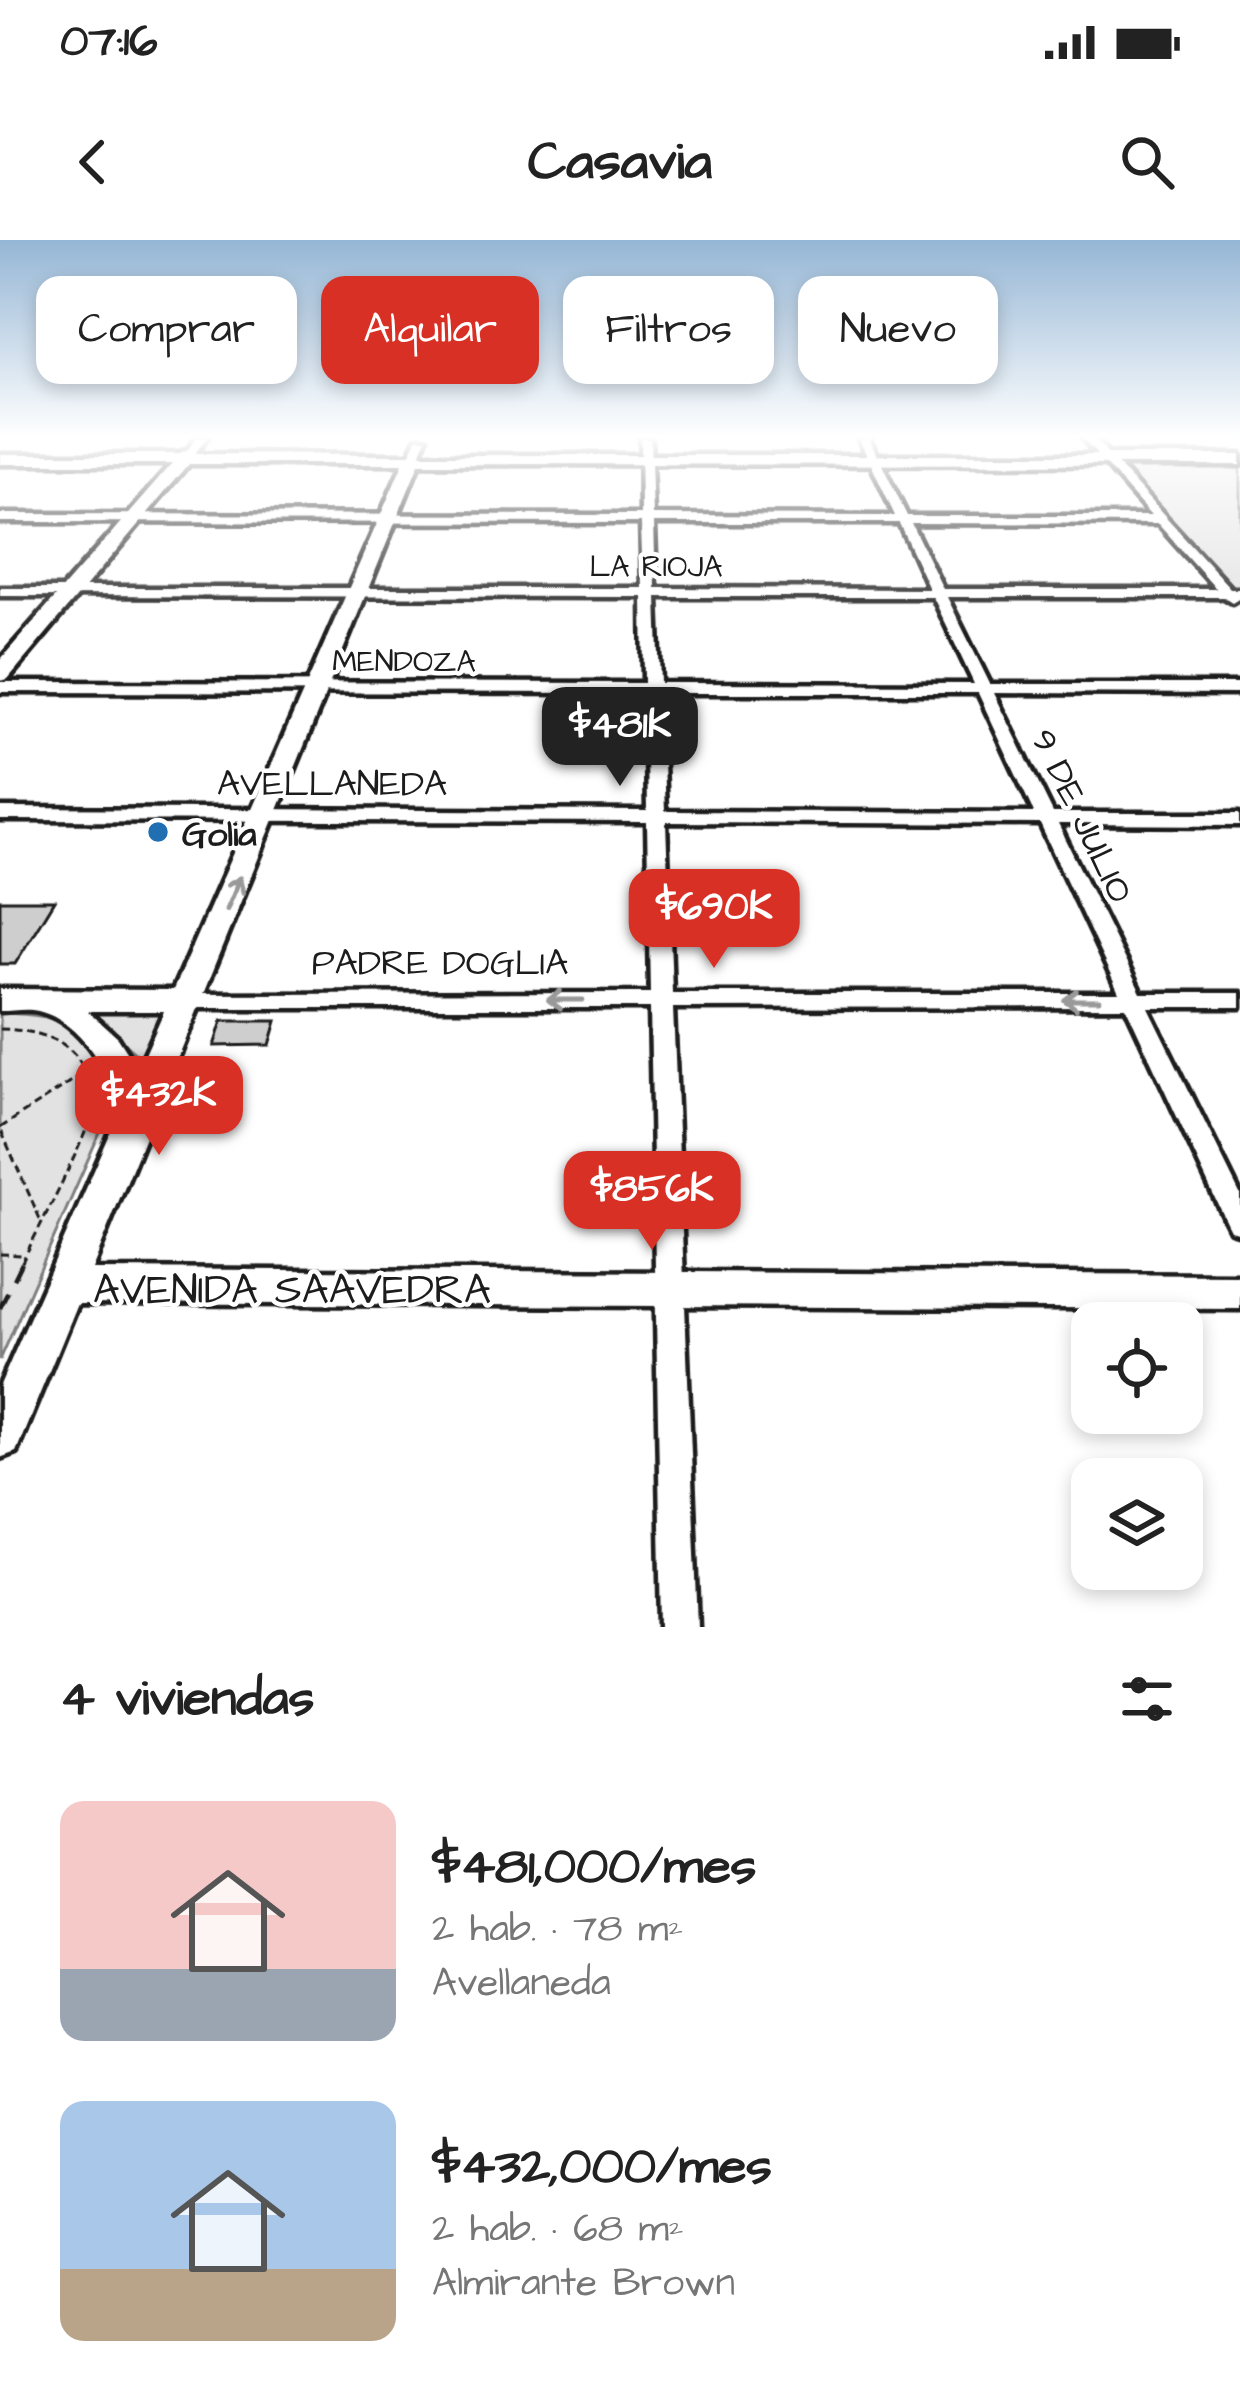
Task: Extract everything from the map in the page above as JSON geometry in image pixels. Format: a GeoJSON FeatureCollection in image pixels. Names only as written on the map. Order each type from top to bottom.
{"type":"FeatureCollection","features":[{"type":"Feature","properties":{"kind":"street"},"geometry":{"type":"LineString","coordinates":[[0,674],[146,503]]}},
{"type":"Feature","properties":{"kind":"street"},"geometry":{"type":"LineString","coordinates":[[0,1437],[396,503]]}},
{"type":"Feature","properties":{"kind":"street"},"geometry":{"type":"LineString","coordinates":[[647,503],[680,1627]]}},
{"type":"Feature","properties":{"kind":"street","name":"9 DE JULIO"},"geometry":{"type":"LineString","coordinates":[[895,503],[1240,1222]]}},
{"type":"Feature","properties":{"kind":"street"},"geometry":{"type":"LineString","coordinates":[[1145,503],[1234,593],[1240,606]]}},
{"type":"Feature","properties":{"kind":"street"},"geometry":{"type":"LineString","coordinates":[[0,518],[1161,520]]}},
{"type":"Feature","properties":{"kind":"street","name":"LA RIOJA"},"geometry":{"type":"LineString","coordinates":[[0,592],[1234,593]]}},
{"type":"Feature","properties":{"kind":"street","name":"MENDOZA"},"geometry":{"type":"LineString","coordinates":[[0,687],[1240,688]]}},
{"type":"Feature","properties":{"kind":"street","name":"AVELLANEDA"},"geometry":{"type":"LineString","coordinates":[[0,814],[1240,818]]}},
{"type":"Feature","properties":{"kind":"street","name":"PADRE DOGLIA"},"geometry":{"type":"LineString","coordinates":[[0,1000],[1240,1000]]}},
{"type":"Feature","properties":{"kind":"street"},"geometry":{"type":"LineString","coordinates":[[42,1000],[69,1011],[109,1045],[126,1074],[139,1112]]}},
{"type":"Feature","properties":{"kind":"street","name":"AVENIDA SAAVEDRA"},"geometry":{"type":"LineString","coordinates":[[63,1286],[1240,1292]]}},
{"type":"Feature","properties":{"kind":"path"},"geometry":{"type":"LineString","coordinates":[[0,1029],[36,1030],[82,1060],[93,1113],[0,1308]]}},
{"type":"Feature","properties":{"kind":"path"},"geometry":{"type":"LineString","coordinates":[[40,1220],[0,1127],[86,1072]]}},
{"type":"Feature","properties":{"kind":"path"},"geometry":{"type":"LineString","coordinates":[[0,1254],[24,1255]]}},
{"type":"Feature","properties":{"kind":"shaded area"},"geometry":{"type":"Polygon","coordinates":[[[1155,503],[1240,503],[1240,589],[1229,586],[1155,503]]]}},
{"type":"Feature","properties":{"kind":"shaded area"},"geometry":{"type":"Polygon","coordinates":[[[89,1011],[162,1012],[140,1057],[89,1011]]]}},
{"type":"Feature","properties":{"kind":"shaded area"},"geometry":{"type":"Polygon","coordinates":[[[0,1013],[42,1017],[69,1027],[91,1047],[114,1080],[107,1117],[0,1360],[0,1013]]]}},
{"type":"Feature","properties":{"kind":"building"},"geometry":{"type":"Polygon","coordinates":[[[0,900],[54,900],[15,964],[0,964],[0,900]]]}},
{"type":"Feature","properties":{"kind":"building"},"geometry":{"type":"Polygon","coordinates":[[[222,1021],[277,1021],[270,1045],[214,1046],[222,1021]]]}},
{"type":"Feature","properties":{"kind":"place","name":"Golia"},"geometry":{"type":"Point","coordinates":[158,832]}}]}
